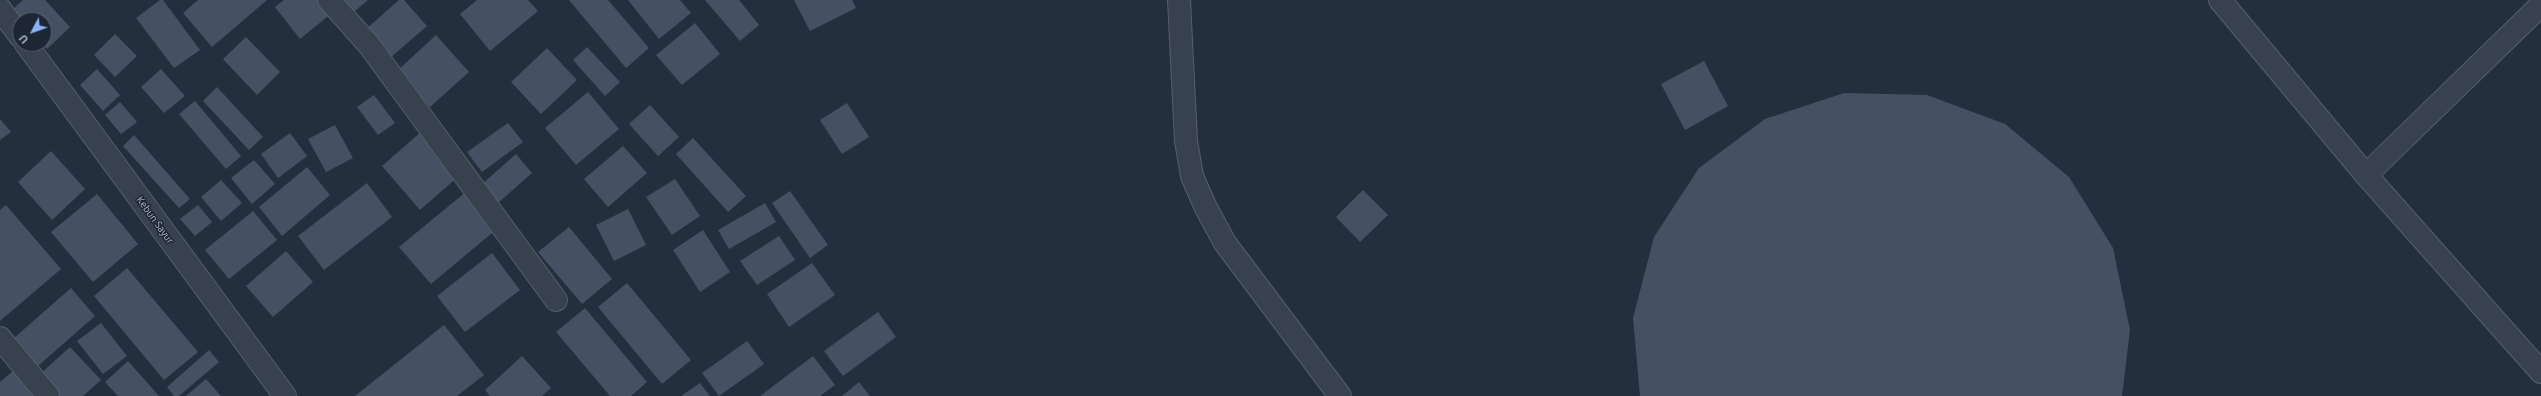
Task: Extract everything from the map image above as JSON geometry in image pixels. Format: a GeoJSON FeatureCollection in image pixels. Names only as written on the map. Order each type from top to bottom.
{"type":"FeatureCollection","features":[{"type":"Feature","properties":{"kind":"street"},"geometry":{"type":"LineString","coordinates":[[329,0],[369,45],[556,300]]}},
{"type":"Feature","properties":{"kind":"street"},"geometry":{"type":"LineString","coordinates":[[1179,0],[1186,141],[1192,176],[1205,206],[1225,243],[1340,396]]}},
{"type":"Feature","properties":{"kind":"street"},"geometry":{"type":"LineString","coordinates":[[2220,0],[2366,175],[2541,372]]}},
{"type":"Feature","properties":{"kind":"street"},"geometry":{"type":"LineString","coordinates":[[2366,175],[2541,5]]}},
{"type":"Feature","properties":{"kind":"street"},"geometry":{"type":"LineString","coordinates":[[0,9],[12,25]]}},
{"type":"Feature","properties":{"kind":"street","name":"Kebun Sayur"},"geometry":{"type":"LineString","coordinates":[[32,52],[285,396]]}},
{"type":"Feature","properties":{"kind":"street"},"geometry":{"type":"LineString","coordinates":[[0,338],[48,396]]}},
{"type":"Feature","properties":{"kind":"building"},"geometry":{"type":"Polygon","coordinates":[[[23,0],[45,0],[70,27],[52,44],[52,12],[14,12],[12,10],[23,0]]]}},
{"type":"Feature","properties":{"kind":"building"},"geometry":{"type":"Polygon","coordinates":[[[160,0],[163,0],[200,50],[174,68],[136,18],[160,0]]]}},
{"type":"Feature","properties":{"kind":"building"},"geometry":{"type":"Polygon","coordinates":[[[198,0],[267,0],[212,47],[183,13],[198,0]]]}},
{"type":"Feature","properties":{"kind":"building"},"geometry":{"type":"Polygon","coordinates":[[[284,0],[321,0],[332,13],[300,39],[275,7],[284,0]]]}},
{"type":"Feature","properties":{"kind":"building"},"geometry":{"type":"Polygon","coordinates":[[[335,0],[368,0],[349,16],[335,0]]]}},
{"type":"Feature","properties":{"kind":"building"},"geometry":{"type":"Polygon","coordinates":[[[399,0],[404,0],[427,26],[390,58],[365,30],[399,0]]]}},
{"type":"Feature","properties":{"kind":"building"},"geometry":{"type":"Polygon","coordinates":[[[477,0],[528,0],[538,11],[490,51],[460,14],[477,0]]]}},
{"type":"Feature","properties":{"kind":"building"},"geometry":{"type":"Polygon","coordinates":[[[569,0],[608,0],[649,48],[626,68],[569,0]]]}},
{"type":"Feature","properties":{"kind":"building"},"geometry":{"type":"Polygon","coordinates":[[[628,0],[680,0],[691,13],[659,39],[628,0]]]}},
{"type":"Feature","properties":{"kind":"building"},"geometry":{"type":"Polygon","coordinates":[[[705,0],[739,0],[759,25],[740,41],[705,0]]]}},
{"type":"Feature","properties":{"kind":"building"},"geometry":{"type":"Polygon","coordinates":[[[794,0],[852,0],[856,8],[810,31],[794,0]]]}},
{"type":"Feature","properties":{"kind":"building"},"geometry":{"type":"Polygon","coordinates":[[[695,23],[720,54],[682,85],[656,55],[695,23]]]}},
{"type":"Feature","properties":{"kind":"building"},"geometry":{"type":"Polygon","coordinates":[[[115,34],[137,56],[115,77],[94,55],[115,34]]]}},
{"type":"Feature","properties":{"kind":"building"},"geometry":{"type":"Polygon","coordinates":[[[436,35],[469,72],[430,107],[397,71],[436,35]]]}},
{"type":"Feature","properties":{"kind":"building"},"geometry":{"type":"Polygon","coordinates":[[[246,37],[280,72],[257,95],[223,59],[246,37]]]}},
{"type":"Feature","properties":{"kind":"building"},"geometry":{"type":"Polygon","coordinates":[[[587,47],[620,82],[605,96],[573,60],[587,47]]]}},
{"type":"Feature","properties":{"kind":"building"},"geometry":{"type":"Polygon","coordinates":[[[547,48],[577,80],[541,114],[511,82],[547,48]]]}},
{"type":"Feature","properties":{"kind":"building"},"geometry":{"type":"Polygon","coordinates":[[[1704,61],[1728,106],[1685,130],[1661,84],[1704,61]]]}},
{"type":"Feature","properties":{"kind":"building"},"geometry":{"type":"Polygon","coordinates":[[[97,69],[120,95],[103,111],[80,85],[97,69]]]}},
{"type":"Feature","properties":{"kind":"building"},"geometry":{"type":"Polygon","coordinates":[[[161,69],[185,96],[164,113],[141,87],[161,69]]]}},
{"type":"Feature","properties":{"kind":"building"},"geometry":{"type":"Polygon","coordinates":[[[217,87],[263,137],[249,150],[203,101],[217,87]]]}},
{"type":"Feature","properties":{"kind":"building"},"geometry":{"type":"Polygon","coordinates":[[[588,92],[619,129],[576,165],[545,128],[588,92]]]}},
{"type":"Feature","properties":{"kind":"building"},"geometry":{"type":"Polygon","coordinates":[[[1844,93],[1927,95],[2005,124],[2069,177],[2113,248],[2130,330],[2122,396],[1640,396],[1633,318],[1654,237],[1699,168],[1765,119],[1844,93]]]}},
{"type":"Feature","properties":{"kind":"building"},"geometry":{"type":"Polygon","coordinates":[[[374,95],[395,123],[378,135],[357,107],[374,95]]]}},
{"type":"Feature","properties":{"kind":"building"},"geometry":{"type":"Polygon","coordinates":[[[195,101],[241,156],[226,169],[179,114],[195,101]]]}},
{"type":"Feature","properties":{"kind":"building"},"geometry":{"type":"Polygon","coordinates":[[[120,102],[137,122],[121,134],[105,115],[120,102]]]}},
{"type":"Feature","properties":{"kind":"building"},"geometry":{"type":"Polygon","coordinates":[[[847,103],[869,137],[842,154],[820,120],[847,103]]]}},
{"type":"Feature","properties":{"kind":"building"},"geometry":{"type":"Polygon","coordinates":[[[650,105],[679,137],[658,156],[629,124],[650,105]]]}},
{"type":"Feature","properties":{"kind":"building"},"geometry":{"type":"Polygon","coordinates":[[[0,119],[11,132],[0,140],[0,119]]]}},
{"type":"Feature","properties":{"kind":"building"},"geometry":{"type":"Polygon","coordinates":[[[508,123],[523,142],[482,172],[467,152],[508,123]]]}},
{"type":"Feature","properties":{"kind":"building"},"geometry":{"type":"Polygon","coordinates":[[[335,125],[353,158],[326,172],[308,139],[335,125]]]}},
{"type":"Feature","properties":{"kind":"building"},"geometry":{"type":"Polygon","coordinates":[[[422,131],[460,175],[420,210],[382,166],[422,131]]]}},
{"type":"Feature","properties":{"kind":"building"},"geometry":{"type":"Polygon","coordinates":[[[290,133],[307,156],[278,178],[261,154],[290,133]]]}},
{"type":"Feature","properties":{"kind":"building"},"geometry":{"type":"Polygon","coordinates":[[[134,135],[190,199],[179,208],[123,146],[134,135]]]}},
{"type":"Feature","properties":{"kind":"building"},"geometry":{"type":"Polygon","coordinates":[[[693,138],[746,196],[728,212],[676,154],[693,138]]]}},
{"type":"Feature","properties":{"kind":"building"},"geometry":{"type":"Polygon","coordinates":[[[623,146],[647,173],[608,207],[584,179],[623,146]]]}},
{"type":"Feature","properties":{"kind":"building"},"geometry":{"type":"Polygon","coordinates":[[[51,151],[85,189],[52,220],[18,182],[51,151]]]}},
{"type":"Feature","properties":{"kind":"building"},"geometry":{"type":"Polygon","coordinates":[[[516,154],[532,173],[498,203],[481,185],[516,154]]]}},
{"type":"Feature","properties":{"kind":"building"},"geometry":{"type":"Polygon","coordinates":[[[254,160],[275,184],[252,204],[231,178],[254,160]]]}},
{"type":"Feature","properties":{"kind":"building"},"geometry":{"type":"Polygon","coordinates":[[[307,167],[330,195],[282,236],[259,207],[307,167]]]}},
{"type":"Feature","properties":{"kind":"building"},"geometry":{"type":"Polygon","coordinates":[[[675,179],[700,216],[672,235],[646,197],[675,179]]]}},
{"type":"Feature","properties":{"kind":"building"},"geometry":{"type":"Polygon","coordinates":[[[221,180],[242,203],[221,221],[201,197],[221,180]]]}},
{"type":"Feature","properties":{"kind":"building"},"geometry":{"type":"Polygon","coordinates":[[[367,183],[392,217],[324,270],[298,236],[367,183]]]}},
{"type":"Feature","properties":{"kind":"building"},"geometry":{"type":"Polygon","coordinates":[[[1363,190],[1388,215],[1360,242],[1336,217],[1363,190]]]}},
{"type":"Feature","properties":{"kind":"building"},"geometry":{"type":"Polygon","coordinates":[[[467,191],[498,228],[431,284],[399,247],[467,191]]]}},
{"type":"Feature","properties":{"kind":"building"},"geometry":{"type":"Polygon","coordinates":[[[790,191],[828,245],[810,258],[772,203],[790,191]]]}},
{"type":"Feature","properties":{"kind":"building"},"geometry":{"type":"Polygon","coordinates":[[[97,194],[138,244],[93,282],[51,232],[97,194]]]}},
{"type":"Feature","properties":{"kind":"building"},"geometry":{"type":"Polygon","coordinates":[[[765,203],[776,222],[729,249],[718,230],[765,203]]]}},
{"type":"Feature","properties":{"kind":"building"},"geometry":{"type":"Polygon","coordinates":[[[6,205],[61,269],[0,321],[0,210],[6,205]]]}},
{"type":"Feature","properties":{"kind":"building"},"geometry":{"type":"Polygon","coordinates":[[[198,205],[212,222],[195,236],[180,219],[198,205]]]}},
{"type":"Feature","properties":{"kind":"building"},"geometry":{"type":"Polygon","coordinates":[[[628,209],[646,245],[614,261],[596,225],[628,209]]]}},
{"type":"Feature","properties":{"kind":"building"},"geometry":{"type":"Polygon","coordinates":[[[253,211],[277,240],[229,279],[205,250],[253,211]]]}},
{"type":"Feature","properties":{"kind":"building"},"geometry":{"type":"Polygon","coordinates":[[[569,227],[612,279],[582,304],[538,252],[569,227]]]}},
{"type":"Feature","properties":{"kind":"building"},"geometry":{"type":"Polygon","coordinates":[[[703,230],[730,272],[700,292],[673,250],[703,230]]]}},
{"type":"Feature","properties":{"kind":"building"},"geometry":{"type":"Polygon","coordinates":[[[779,236],[795,260],[757,285],[740,261],[779,236]]]}},
{"type":"Feature","properties":{"kind":"building"},"geometry":{"type":"Polygon","coordinates":[[[286,251],[313,282],[273,317],[246,286],[286,251]]]}},
{"type":"Feature","properties":{"kind":"building"},"geometry":{"type":"Polygon","coordinates":[[[492,253],[520,290],[465,332],[437,296],[492,253]]]}},
{"type":"Feature","properties":{"kind":"building"},"geometry":{"type":"Polygon","coordinates":[[[812,263],[835,295],[789,327],[767,294],[812,263]]]}},
{"type":"Feature","properties":{"kind":"building"},"geometry":{"type":"Polygon","coordinates":[[[127,268],[198,352],[164,380],[94,296],[127,268]]]}},
{"type":"Feature","properties":{"kind":"building"},"geometry":{"type":"Polygon","coordinates":[[[627,283],[691,360],[662,384],[598,307],[627,283]]]}},
{"type":"Feature","properties":{"kind":"building"},"geometry":{"type":"Polygon","coordinates":[[[71,288],[95,316],[38,366],[14,338],[71,288]]]}},
{"type":"Feature","properties":{"kind":"building"},"geometry":{"type":"Polygon","coordinates":[[[585,308],[647,382],[631,396],[610,396],[556,332],[585,308]]]}},
{"type":"Feature","properties":{"kind":"building"},"geometry":{"type":"Polygon","coordinates":[[[878,312],[896,337],[843,376],[824,351],[878,312]]]}},
{"type":"Feature","properties":{"kind":"building"},"geometry":{"type":"Polygon","coordinates":[[[101,323],[127,356],[103,374],[77,341],[101,323]]]}},
{"type":"Feature","properties":{"kind":"building"},"geometry":{"type":"Polygon","coordinates":[[[444,325],[484,375],[457,396],[355,396],[444,325]]]}},
{"type":"Feature","properties":{"kind":"building"},"geometry":{"type":"Polygon","coordinates":[[[747,341],[764,364],[719,396],[702,373],[747,341]]]}},
{"type":"Feature","properties":{"kind":"building"},"geometry":{"type":"Polygon","coordinates":[[[70,347],[101,380],[83,396],[60,396],[40,374],[70,347]]]}},
{"type":"Feature","properties":{"kind":"building"},"geometry":{"type":"Polygon","coordinates":[[[209,350],[219,362],[179,396],[174,396],[167,387],[209,350]]]}},
{"type":"Feature","properties":{"kind":"building"},"geometry":{"type":"Polygon","coordinates":[[[522,356],[551,388],[542,396],[490,396],[485,390],[522,356]]]}},
{"type":"Feature","properties":{"kind":"building"},"geometry":{"type":"Polygon","coordinates":[[[813,356],[835,385],[820,396],[760,396],[813,356]]]}},
{"type":"Feature","properties":{"kind":"building"},"geometry":{"type":"Polygon","coordinates":[[[128,361],[159,396],[118,396],[105,382],[128,361]]]}},
{"type":"Feature","properties":{"kind":"building"},"geometry":{"type":"Polygon","coordinates":[[[13,371],[36,396],[0,396],[0,382],[13,371]]]}},
{"type":"Feature","properties":{"kind":"building"},"geometry":{"type":"Polygon","coordinates":[[[206,379],[221,396],[186,396],[206,379]]]}},
{"type":"Feature","properties":{"kind":"building"},"geometry":{"type":"Polygon","coordinates":[[[859,382],[870,396],[842,396],[859,382]]]}},
{"type":"Feature","properties":{"kind":"building"},"geometry":{"type":"Polygon","coordinates":[[[700,383],[710,396],[681,396],[700,383]]]}}]}
